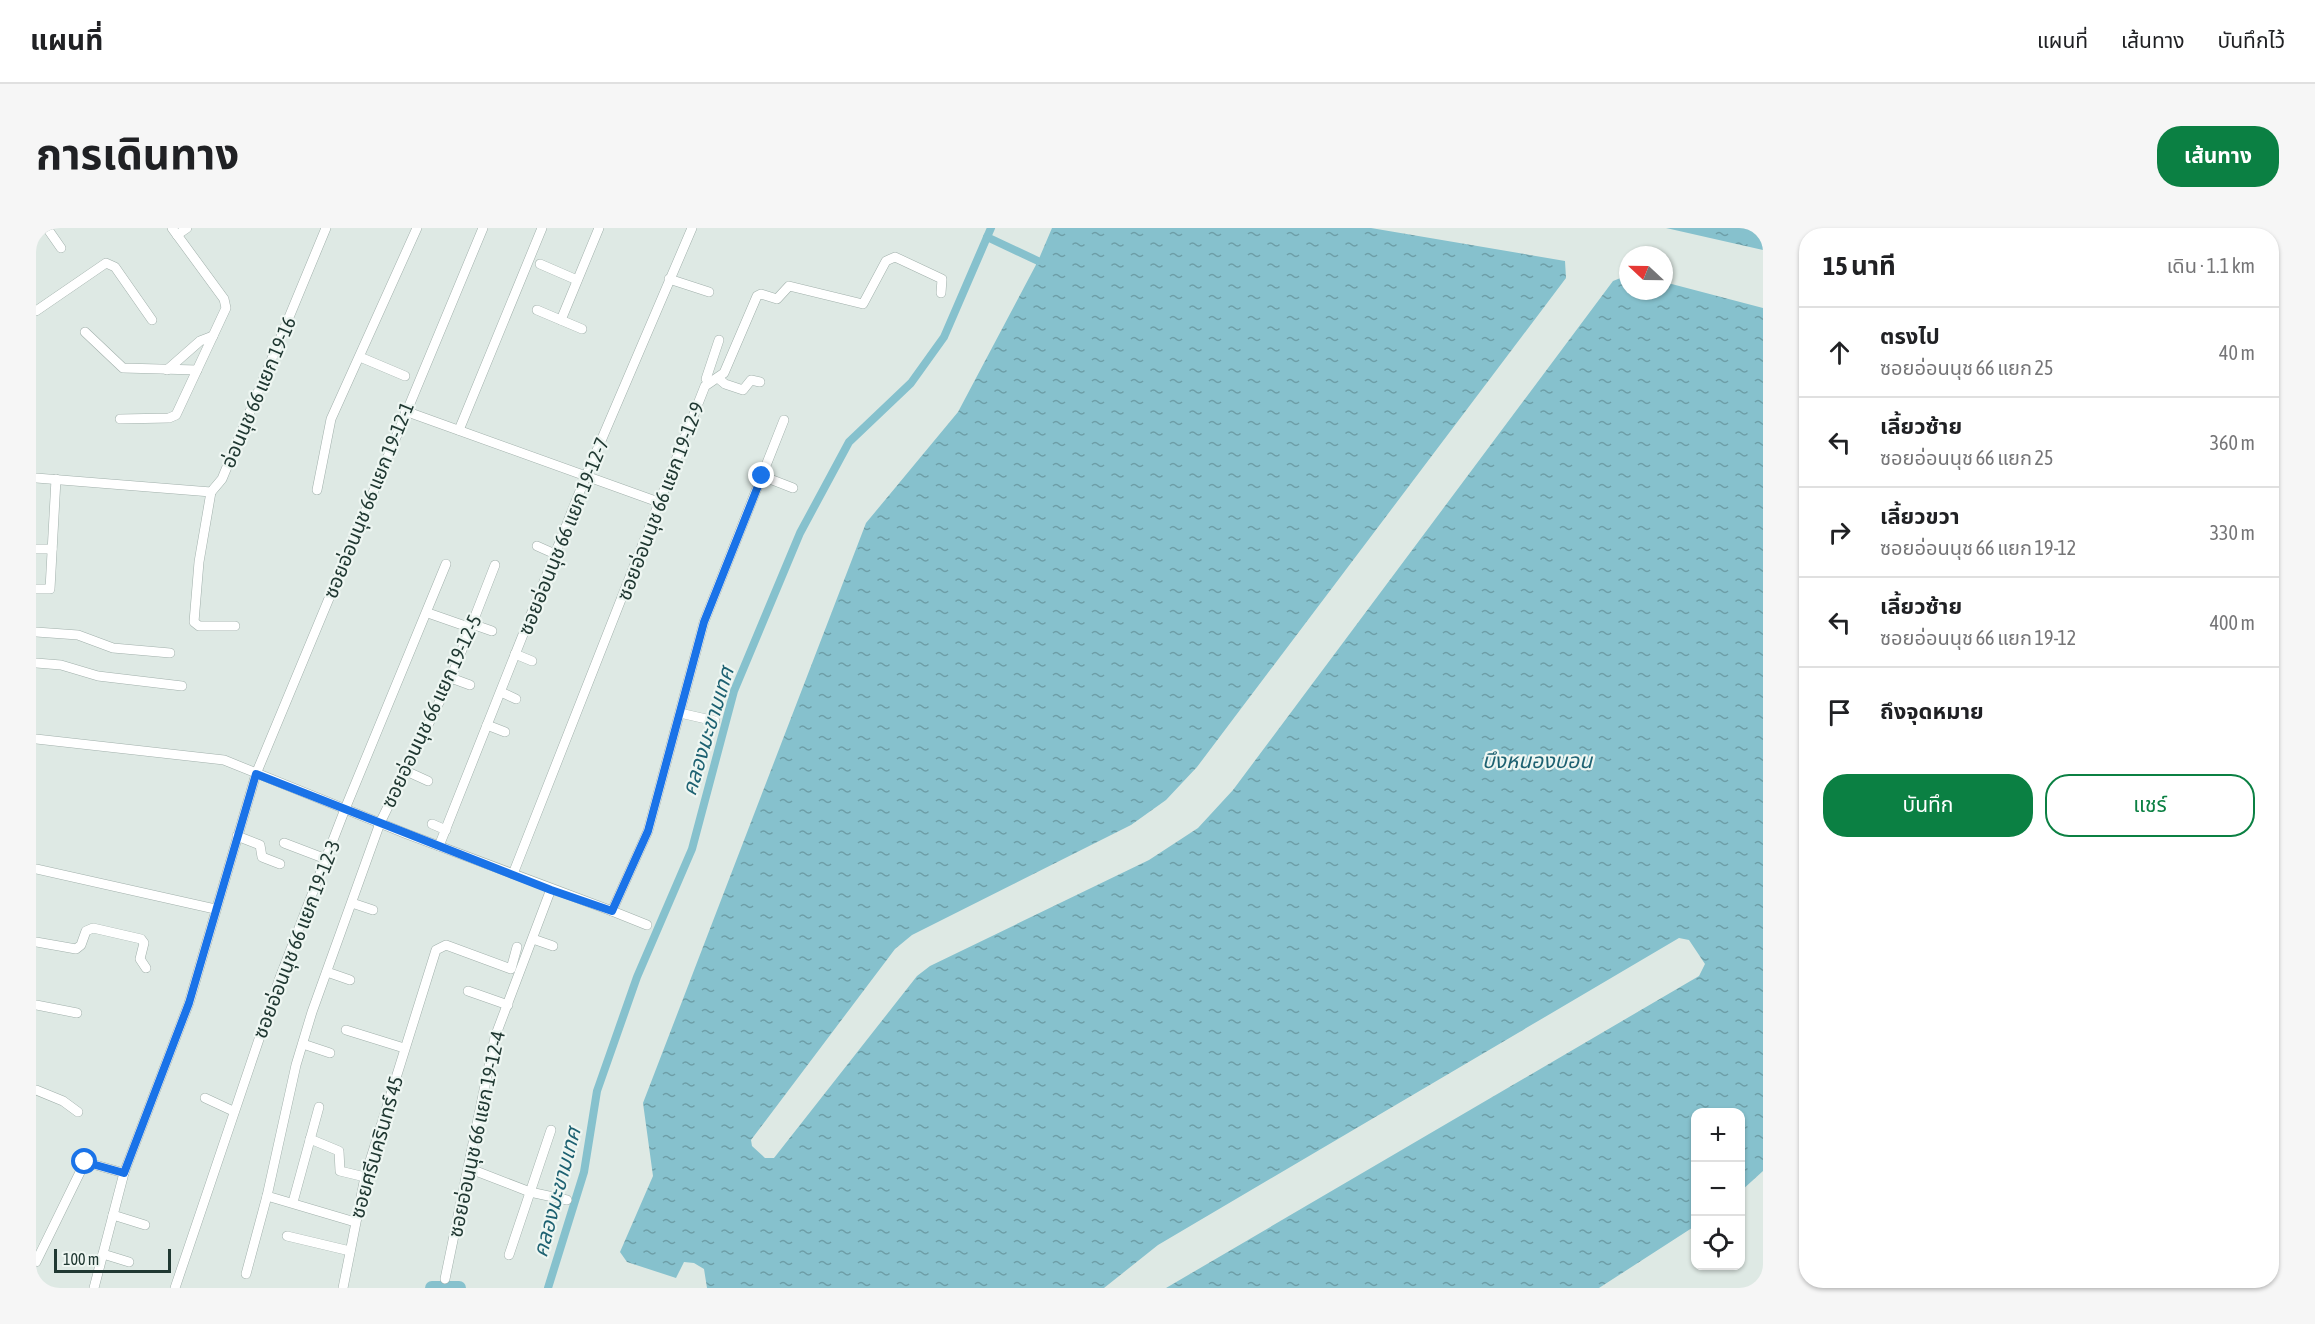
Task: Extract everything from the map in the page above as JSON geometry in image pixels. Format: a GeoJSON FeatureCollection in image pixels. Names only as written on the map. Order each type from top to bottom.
{"type":"FeatureCollection","features":[{"type":"Feature","properties":{"kind":"street"},"geometry":{"type":"LineString","coordinates":[[47,228],[61,248]]}},
{"type":"Feature","properties":{"kind":"street"},"geometry":{"type":"LineString","coordinates":[[120,419],[173,417],[226,308],[224,299],[175,231],[187,228]]}},
{"type":"Feature","properties":{"kind":"street","name":"อ่อนนุช 66 แยก 19-16"},"geometry":{"type":"LineString","coordinates":[[211,492],[222,479],[326,228]]}},
{"type":"Feature","properties":{"kind":"street"},"geometry":{"type":"LineString","coordinates":[[317,490],[327,432],[417,228]]}},
{"type":"Feature","properties":{"kind":"street","name":"ซอยอ่อนนุช 66 แยก 19-12-1"},"geometry":{"type":"LineString","coordinates":[[94,1288],[124,1173],[189,1003],[256,774],[483,228]]}},
{"type":"Feature","properties":{"kind":"street"},"geometry":{"type":"LineString","coordinates":[[459,430],[542,228]]}},
{"type":"Feature","properties":{"kind":"street"},"geometry":{"type":"LineString","coordinates":[[561,320],[599,228]]}},
{"type":"Feature","properties":{"kind":"street","name":"ซอยอ่อนนุช 66 แยก 19-12-7"},"geometry":{"type":"LineString","coordinates":[[440,846],[586,476],[692,228]]}},
{"type":"Feature","properties":{"kind":"street"},"geometry":{"type":"LineString","coordinates":[[760,382],[751,380],[743,390],[725,384],[719,379],[759,295],[777,299],[789,286],[862,304],[886,261],[895,258],[942,279],[941,293]]}},
{"type":"Feature","properties":{"kind":"street"},"geometry":{"type":"LineString","coordinates":[[36,311],[106,263],[115,267],[152,320]]}},
{"type":"Feature","properties":{"kind":"street"},"geometry":{"type":"LineString","coordinates":[[540,264],[577,280]]}},
{"type":"Feature","properties":{"kind":"street"},"geometry":{"type":"LineString","coordinates":[[669,279],[709,292]]}},
{"type":"Feature","properties":{"kind":"street"},"geometry":{"type":"LineString","coordinates":[[537,310],[582,329]]}},
{"type":"Feature","properties":{"kind":"street"},"geometry":{"type":"LineString","coordinates":[[85,332],[123,368],[197,370]]}},
{"type":"Feature","properties":{"kind":"street"},"geometry":{"type":"LineString","coordinates":[[167,370],[200,341],[213,336]]}},
{"type":"Feature","properties":{"kind":"street"},"geometry":{"type":"LineString","coordinates":[[709,382],[706,379],[706,371],[719,340]]}},
{"type":"Feature","properties":{"kind":"street"},"geometry":{"type":"LineString","coordinates":[[360,357],[405,376]]}},
{"type":"Feature","properties":{"kind":"street","name":"ซอยอ่อนนุช 66 แยก 19-12-9"},"geometry":{"type":"LineString","coordinates":[[513,874],[709,382],[719,379]]}},
{"type":"Feature","properties":{"kind":"street"},"geometry":{"type":"LineString","coordinates":[[405,411],[661,503]]}},
{"type":"Feature","properties":{"kind":"street"},"geometry":{"type":"LineString","coordinates":[[612,911],[648,831],[704,622],[784,420]]}},
{"type":"Feature","properties":{"kind":"street"},"geometry":{"type":"LineString","coordinates":[[762,476],[793,488]]}},
{"type":"Feature","properties":{"kind":"street"},"geometry":{"type":"LineString","coordinates":[[36,478],[211,492],[200,562],[194,622],[200,626],[235,626]]}},
{"type":"Feature","properties":{"kind":"street"},"geometry":{"type":"LineString","coordinates":[[36,589],[50,589],[56,479]]}},
{"type":"Feature","properties":{"kind":"street"},"geometry":{"type":"LineString","coordinates":[[537,546],[555,554]]}},
{"type":"Feature","properties":{"kind":"street"},"geometry":{"type":"LineString","coordinates":[[36,549],[52,549]]}},
{"type":"Feature","properties":{"kind":"street","name":"ซอยอ่อนนุช 66 แยก 19-12-3"},"geometry":{"type":"LineString","coordinates":[[175,1288],[279,980],[345,809],[428,613],[446,564]]}},
{"type":"Feature","properties":{"kind":"street","name":"ซอยอ่อนนุช 66 แยก 19-12-5"},"geometry":{"type":"LineString","coordinates":[[246,1274],[303,1044],[327,972],[380,823],[451,678],[495,565]]}},
{"type":"Feature","properties":{"kind":"street"},"geometry":{"type":"LineString","coordinates":[[428,613],[492,631]]}},
{"type":"Feature","properties":{"kind":"street"},"geometry":{"type":"LineString","coordinates":[[36,632],[78,635],[113,648],[170,653]]}},
{"type":"Feature","properties":{"kind":"street"},"geometry":{"type":"LineString","coordinates":[[515,654],[532,661]]}},
{"type":"Feature","properties":{"kind":"street"},"geometry":{"type":"LineString","coordinates":[[36,663],[61,665],[98,676],[182,686]]}},
{"type":"Feature","properties":{"kind":"street"},"geometry":{"type":"LineString","coordinates":[[451,678],[470,685]]}},
{"type":"Feature","properties":{"kind":"street"},"geometry":{"type":"LineString","coordinates":[[501,692],[516,699]]}},
{"type":"Feature","properties":{"kind":"street"},"geometry":{"type":"LineString","coordinates":[[680,713],[715,721]]}},
{"type":"Feature","properties":{"kind":"street"},"geometry":{"type":"LineString","coordinates":[[487,725],[505,732]]}},
{"type":"Feature","properties":{"kind":"street"},"geometry":{"type":"LineString","coordinates":[[36,740],[213,757],[551,890],[647,925]]}},
{"type":"Feature","properties":{"kind":"street"},"geometry":{"type":"LineString","coordinates":[[406,771],[428,781]]}},
{"type":"Feature","properties":{"kind":"street"},"geometry":{"type":"LineString","coordinates":[[432,824],[446,830]]}},
{"type":"Feature","properties":{"kind":"street"},"geometry":{"type":"LineString","coordinates":[[237,836],[260,845],[262,857],[280,864]]}},
{"type":"Feature","properties":{"kind":"street"},"geometry":{"type":"LineString","coordinates":[[284,843],[326,859]]}},
{"type":"Feature","properties":{"kind":"street"},"geometry":{"type":"LineString","coordinates":[[36,869],[215,909]]}},
{"type":"Feature","properties":{"kind":"street","name":"ซอยอ่อนนุช 66 แยก 19-12-4"},"geometry":{"type":"LineString","coordinates":[[445,1279],[495,1037],[551,890]]}},
{"type":"Feature","properties":{"kind":"street"},"geometry":{"type":"LineString","coordinates":[[352,903],[373,910]]}},
{"type":"Feature","properties":{"kind":"street"},"geometry":{"type":"LineString","coordinates":[[36,942],[76,949],[81,945],[86,931],[93,928],[141,939],[144,943],[140,959],[146,968]]}},
{"type":"Feature","properties":{"kind":"street"},"geometry":{"type":"LineString","coordinates":[[533,939],[553,946]]}},
{"type":"Feature","properties":{"kind":"street","name":"ซอยศรีนครินทร์ 45"},"geometry":{"type":"LineString","coordinates":[[344,1287],[365,1178],[436,950],[446,945],[494,965],[512,969],[517,947]]}},
{"type":"Feature","properties":{"kind":"street"},"geometry":{"type":"LineString","coordinates":[[327,972],[350,980]]}},
{"type":"Feature","properties":{"kind":"street"},"geometry":{"type":"LineString","coordinates":[[468,991],[508,1005]]}},
{"type":"Feature","properties":{"kind":"street"},"geometry":{"type":"LineString","coordinates":[[36,1005],[77,1013]]}},
{"type":"Feature","properties":{"kind":"street"},"geometry":{"type":"LineString","coordinates":[[346,1030],[404,1048]]}},
{"type":"Feature","properties":{"kind":"street"},"geometry":{"type":"LineString","coordinates":[[303,1044],[330,1053]]}},
{"type":"Feature","properties":{"kind":"street"},"geometry":{"type":"LineString","coordinates":[[36,1090],[63,1101],[78,1112]]}},
{"type":"Feature","properties":{"kind":"street"},"geometry":{"type":"LineString","coordinates":[[205,1098],[233,1111]]}},
{"type":"Feature","properties":{"kind":"street"},"geometry":{"type":"LineString","coordinates":[[293,1202],[319,1107]]}},
{"type":"Feature","properties":{"kind":"street"},"geometry":{"type":"LineString","coordinates":[[509,1255],[551,1130]]}},
{"type":"Feature","properties":{"kind":"street"},"geometry":{"type":"LineString","coordinates":[[310,1139],[339,1151],[340,1171],[365,1178]]}},
{"type":"Feature","properties":{"kind":"street"},"geometry":{"type":"LineString","coordinates":[[36,1262],[85,1162],[124,1173]]}},
{"type":"Feature","properties":{"kind":"street"},"geometry":{"type":"LineString","coordinates":[[468,1168],[530,1192],[567,1200]]}},
{"type":"Feature","properties":{"kind":"street"},"geometry":{"type":"LineString","coordinates":[[267,1196],[355,1222]]}},
{"type":"Feature","properties":{"kind":"street"},"geometry":{"type":"LineString","coordinates":[[113,1215],[144,1226]]}},
{"type":"Feature","properties":{"kind":"street"},"geometry":{"type":"LineString","coordinates":[[287,1236],[350,1251]]}},
{"type":"Feature","properties":{"kind":"street"},"geometry":{"type":"LineString","coordinates":[[103,1254],[129,1262]]}},
{"type":"Feature","properties":{"kind":"water","name":"บึงหนองบอน"},"geometry":{"type":"Polygon","coordinates":[[[1052,228],[1371,228],[1565,261],[1566,278],[1197,767],[1166,800],[1131,825],[912,935],[895,949],[751,1140],[752,1146],[765,1158],[774,1158],[917,976],[930,966],[1149,860],[1198,828],[1233,790],[1613,281],[1619,279],[1619,300],[1673,300],[1673,284],[1763,308],[1763,1171],[1745,1187],[1745,1108],[1691,1108],[1691,1229],[1599,1288],[1166,1288],[1699,976],[1705,964],[1689,940],[1679,938],[1158,1245],[1104,1288],[707,1288],[704,1269],[694,1263],[684,1262],[676,1278],[627,1262],[620,1252],[653,1176],[643,1103],[866,523],[958,412],[1038,261],[1052,228]]]}},
{"type":"Feature","properties":{"kind":"water"},"geometry":{"type":"Polygon","coordinates":[[[1666,228],[1763,228],[1763,250],[1666,228]]]}},
{"type":"Feature","properties":{"kind":"waterway","name":"คลองมะขามเทศ"},"geometry":{"type":"LineString","coordinates":[[548,1288],[584,1172],[597,1091],[637,977],[692,849],[734,691],[800,533],[849,442],[911,383],[944,337],[991,228]]}},
{"type":"Feature","properties":{"kind":"waterway"},"geometry":{"type":"LineString","coordinates":[[987,237],[1038,261]]}},
{"type":"Feature","properties":{"kind":"waterway"},"geometry":{"type":"LineString","coordinates":[[432,1288],[459,1288]]}},
{"type":"Feature","properties":{"kind":"route"},"geometry":{"type":"LineString","coordinates":[[85,1162],[124,1173],[179,1024],[189,1003],[256,774],[551,890],[612,911],[648,831],[704,622],[762,476]]}}]}
